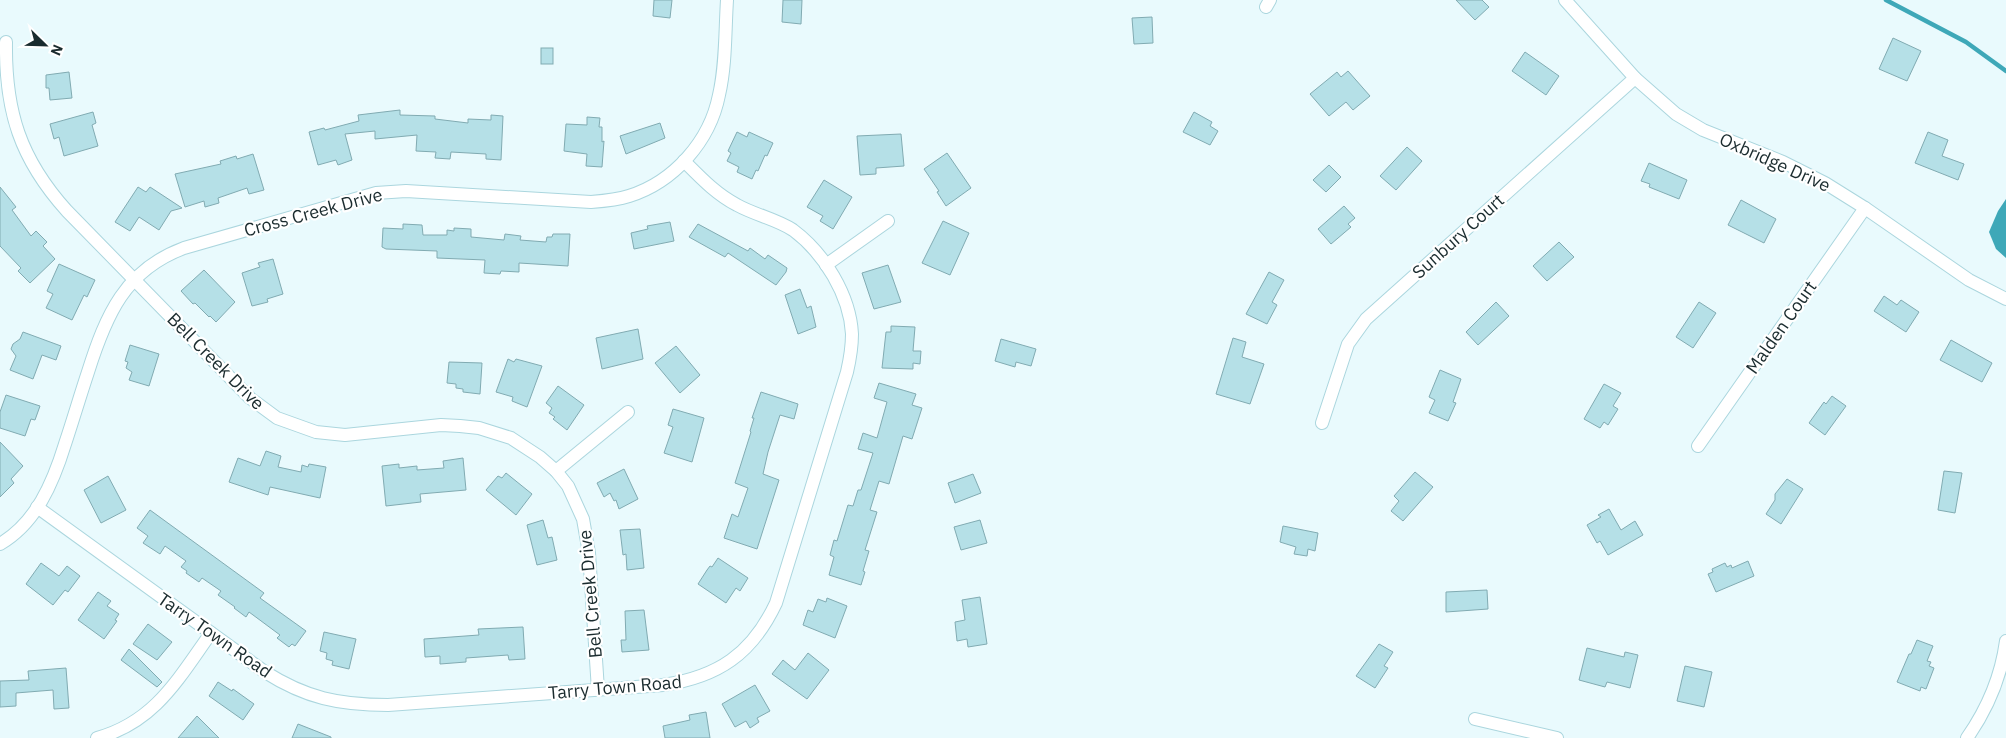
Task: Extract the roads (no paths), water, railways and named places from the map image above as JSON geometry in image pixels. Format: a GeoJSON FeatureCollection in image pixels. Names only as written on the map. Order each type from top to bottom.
{"type":"FeatureCollection","features":[{"type":"Feature","properties":{"kind":"street","name":"Cross Creek Drive"},"geometry":{"type":"LineString","coordinates":[[0,544],[16,533],[37,507],[52,483],[102,328],[117,300],[135,279],[158,259],[184,248],[366,195],[406,191],[575,202],[604,201],[630,196],[667,177],[684,161],[703,137],[717,106],[721,87],[727,0]]}},
{"type":"Feature","properties":{"kind":"street","name":"Oxbridge Drive"},"geometry":{"type":"LineString","coordinates":[[1566,0],[1635,78],[1662,102],[1689,122],[1722,138],[1804,172],[1865,208],[1969,280],[2006,298]]}},
{"type":"Feature","properties":{"kind":"street","name":"Bell Creek Drive"},"geometry":{"type":"LineString","coordinates":[[6,42],[8,98],[19,135],[33,165],[56,199],[250,398],[265,410],[289,424],[330,435],[441,425],[479,428],[511,438],[534,452],[556,471],[577,503],[587,536],[598,690]]}},
{"type":"Feature","properties":{"kind":"street","name":"Sunbury Court"},"geometry":{"type":"LineString","coordinates":[[1322,423],[1348,344],[1366,319],[1635,78]]}},
{"type":"Feature","properties":{"kind":"street","name":"Tarry Town Road"},"geometry":{"type":"LineString","coordinates":[[37,507],[282,683],[315,697],[351,704],[388,705],[663,685],[696,679],[710,673],[747,646],[760,632],[769,618],[784,582],[848,372],[852,332],[845,300],[826,265],[804,240],[792,230],[738,206],[713,190],[684,161]]}},
{"type":"Feature","properties":{"kind":"street","name":"Malden Court"},"geometry":{"type":"LineString","coordinates":[[1698,446],[1865,208]]}},
{"type":"Feature","properties":{"kind":"street"},"geometry":{"type":"LineString","coordinates":[[826,265],[888,221]]}},
{"type":"Feature","properties":{"kind":"street"},"geometry":{"type":"LineString","coordinates":[[556,471],[628,412]]}},
{"type":"Feature","properties":{"kind":"street"},"geometry":{"type":"LineString","coordinates":[[98,738],[126,728],[157,706],[211,633]]}},
{"type":"Feature","properties":{"kind":"street"},"geometry":{"type":"LineString","coordinates":[[1967,738],[1985,711],[1993,694],[2001,670],[2006,641]]}},
{"type":"Feature","properties":{"kind":"street"},"geometry":{"type":"LineString","coordinates":[[1475,719],[1557,738]]}},
{"type":"Feature","properties":{"kind":"water"},"geometry":{"type":"Polygon","coordinates":[[[2006,199],[2006,258],[1996,249],[1989,232],[1998,211],[2006,199]]]}},
{"type":"Feature","properties":{"kind":"waterway"},"geometry":{"type":"LineString","coordinates":[[1886,0],[1966,42],[2006,71]]}}]}
